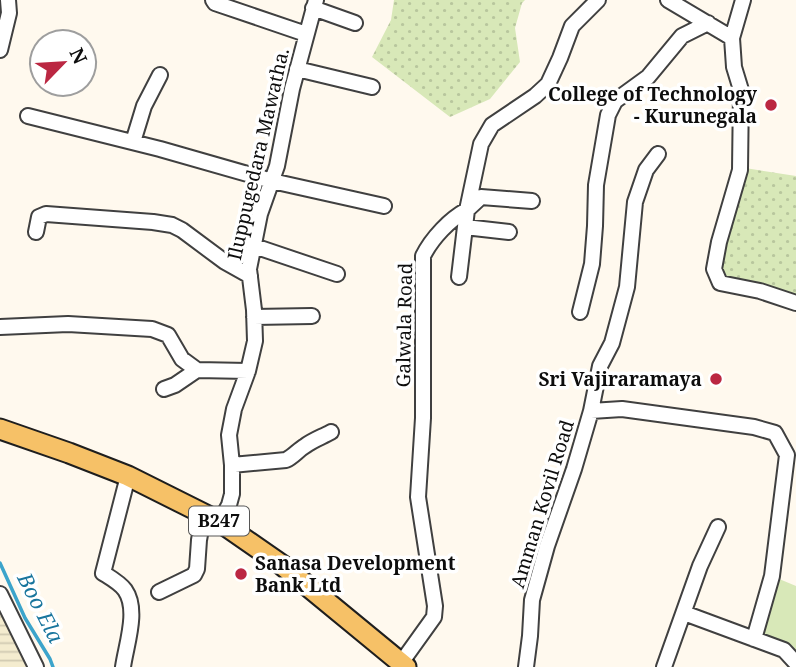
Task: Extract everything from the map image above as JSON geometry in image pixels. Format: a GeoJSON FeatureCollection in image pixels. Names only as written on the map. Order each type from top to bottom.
{"type":"FeatureCollection","features":[{"type":"Feature","properties":{"kind":"main road","name":"B247"},"geometry":{"type":"LineString","coordinates":[[0,429],[128,476],[212,517],[282,565],[403,665]]}},
{"type":"Feature","properties":{"kind":"street"},"geometry":{"type":"LineString","coordinates":[[0,50],[9,13],[8,0]]}},
{"type":"Feature","properties":{"kind":"street"},"geometry":{"type":"LineString","coordinates":[[213,0],[215,3],[306,34]]}},
{"type":"Feature","properties":{"kind":"street"},"geometry":{"type":"LineString","coordinates":[[459,276],[467,210],[481,144],[492,125],[548,84],[572,26],[598,0]]}},
{"type":"Feature","properties":{"kind":"street"},"geometry":{"type":"LineString","coordinates":[[668,0],[732,38]]}},
{"type":"Feature","properties":{"kind":"street"},"geometry":{"type":"LineString","coordinates":[[743,0],[732,38],[734,67],[741,90],[740,170],[713,269],[720,283],[760,291],[796,303]]}},
{"type":"Feature","properties":{"kind":"street"},"geometry":{"type":"LineString","coordinates":[[314,4],[355,23]]}},
{"type":"Feature","properties":{"kind":"street","name":"Iluppugedara Mawatha."},"geometry":{"type":"LineString","coordinates":[[159,592],[194,575],[197,569],[199,540],[212,517],[229,505],[232,494],[229,435],[234,408],[248,371],[255,341],[249,269],[260,214],[277,166],[297,69],[314,4]]}},
{"type":"Feature","properties":{"kind":"street"},"geometry":{"type":"LineString","coordinates":[[580,312],[592,264],[596,185],[608,115],[615,101],[648,77],[682,36],[708,23]]}},
{"type":"Feature","properties":{"kind":"street"},"geometry":{"type":"LineString","coordinates":[[297,69],[372,87]]}},
{"type":"Feature","properties":{"kind":"street"},"geometry":{"type":"LineString","coordinates":[[133,142],[144,106],[160,75]]}},
{"type":"Feature","properties":{"kind":"street"},"geometry":{"type":"LineString","coordinates":[[28,116],[272,181],[384,206]]}},
{"type":"Feature","properties":{"kind":"street","name":"Amman Kovil Road"},"geometry":{"type":"LineString","coordinates":[[526,667],[532,600],[591,411],[600,366],[612,343],[627,287],[635,202],[646,170],[658,155]]}},
{"type":"Feature","properties":{"kind":"street","name":"Galwala Road"},"geometry":{"type":"LineString","coordinates":[[403,665],[434,617],[435,606],[418,497],[423,418],[423,256],[428,245],[458,214],[467,210],[481,197],[532,201]]}},
{"type":"Feature","properties":{"kind":"street"},"geometry":{"type":"LineString","coordinates":[[36,232],[39,218],[46,214],[172,225],[250,276]]}},
{"type":"Feature","properties":{"kind":"street"},"geometry":{"type":"LineString","coordinates":[[465,227],[509,232]]}},
{"type":"Feature","properties":{"kind":"street"},"geometry":{"type":"LineString","coordinates":[[254,246],[337,274]]}},
{"type":"Feature","properties":{"kind":"street"},"geometry":{"type":"LineString","coordinates":[[254,317],[312,316]]}},
{"type":"Feature","properties":{"kind":"street"},"geometry":{"type":"LineString","coordinates":[[0,327],[68,324],[152,329],[168,335],[182,359],[197,370],[248,371]]}},
{"type":"Feature","properties":{"kind":"street"},"geometry":{"type":"LineString","coordinates":[[164,389],[197,370]]}},
{"type":"Feature","properties":{"kind":"street"},"geometry":{"type":"LineString","coordinates":[[591,411],[622,409],[754,426],[775,433],[787,455],[772,576],[754,639]]}},
{"type":"Feature","properties":{"kind":"street"},"geometry":{"type":"LineString","coordinates":[[232,465],[286,460],[331,432]]}},
{"type":"Feature","properties":{"kind":"street"},"geometry":{"type":"LineString","coordinates":[[123,667],[132,611],[124,588],[103,573],[128,476]]}},
{"type":"Feature","properties":{"kind":"street"},"geometry":{"type":"LineString","coordinates":[[664,667],[700,566],[718,527]]}},
{"type":"Feature","properties":{"kind":"street"},"geometry":{"type":"LineString","coordinates":[[0,594],[36,667]]}},
{"type":"Feature","properties":{"kind":"street"},"geometry":{"type":"LineString","coordinates":[[684,613],[784,650],[796,663]]}},
{"type":"Feature","properties":{"kind":"shaded area"},"geometry":{"type":"Polygon","coordinates":[[[0,594],[36,667],[0,667],[0,594]]]}},
{"type":"Feature","properties":{"kind":"green space"},"geometry":{"type":"Polygon","coordinates":[[[394,0],[525,0],[515,28],[520,62],[490,99],[450,117],[372,57],[391,20],[394,0]]]}},
{"type":"Feature","properties":{"kind":"green space"},"geometry":{"type":"Polygon","coordinates":[[[745,168],[796,176],[796,301],[721,281],[718,264],[745,168]]]}},
{"type":"Feature","properties":{"kind":"green space"},"geometry":{"type":"Polygon","coordinates":[[[772,576],[796,586],[796,655],[754,639],[772,576]]]}},
{"type":"Feature","properties":{"kind":"waterway","name":"Boo Ela"},"geometry":{"type":"LineString","coordinates":[[0,563],[25,618],[53,667]]}},
{"type":"Feature","properties":{"kind":"place","name":"College of Technology - Kurunegala"},"geometry":{"type":"Point","coordinates":[771,105]}},
{"type":"Feature","properties":{"kind":"place","name":"Sri Vajiraramaya"},"geometry":{"type":"Point","coordinates":[716,379]}},
{"type":"Feature","properties":{"kind":"place","name":"Sanasa Development Bank Ltd"},"geometry":{"type":"Point","coordinates":[241,574]}}]}
